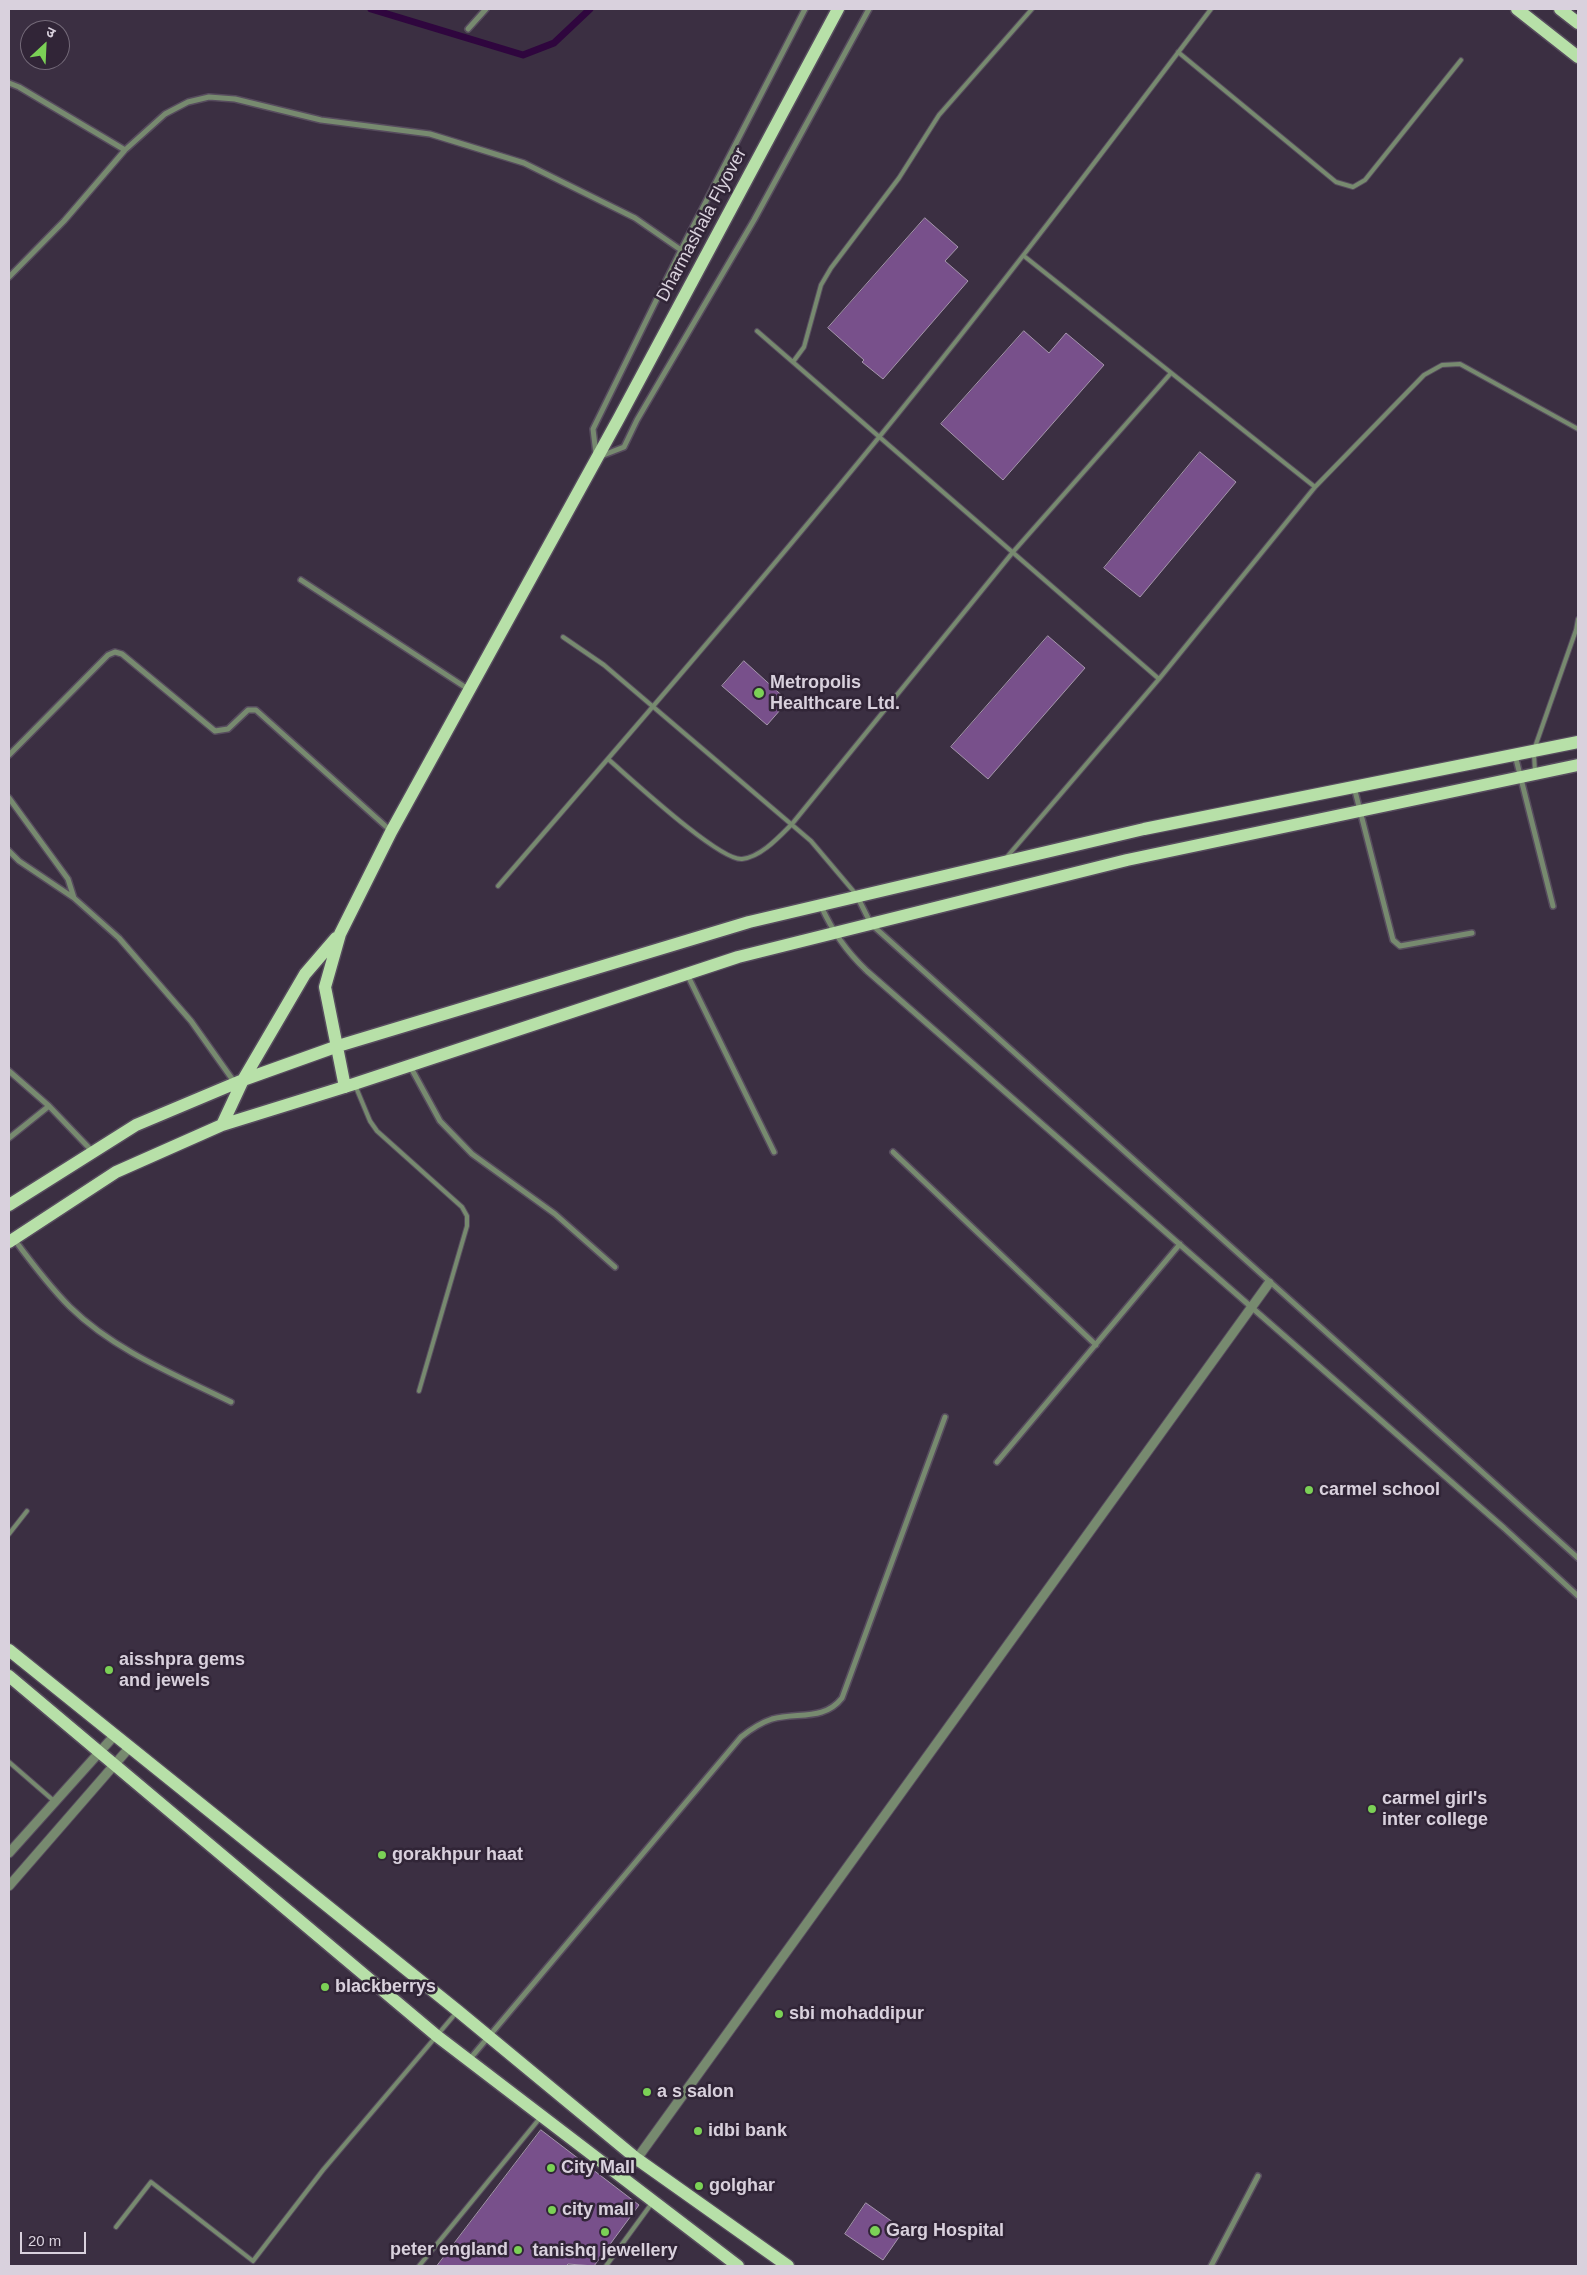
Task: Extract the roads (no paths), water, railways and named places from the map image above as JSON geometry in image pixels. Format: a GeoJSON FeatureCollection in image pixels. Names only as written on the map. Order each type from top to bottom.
{"type":"FeatureCollection","features":[{"type":"Feature","properties":{"kind":"main road","name":"Dharmashala Flyover"},"geometry":{"type":"LineString","coordinates":[[340,934],[391,832],[619,418],[838,9]]}},
{"type":"Feature","properties":{"kind":"main road"},"geometry":{"type":"LineString","coordinates":[[1517,9],[1578,57]]}},
{"type":"Feature","properties":{"kind":"main road"},"geometry":{"type":"LineString","coordinates":[[1560,9],[1578,23]]}},
{"type":"Feature","properties":{"kind":"main road"},"geometry":{"type":"LineString","coordinates":[[9,1205],[136,1125],[240,1081],[338,1046],[749,922],[856,895],[1144,829],[1578,742]]}},
{"type":"Feature","properties":{"kind":"main road"},"geometry":{"type":"LineString","coordinates":[[11,1241],[116,1172],[222,1124],[350,1086],[738,957],[1127,860],[1578,765]]}},
{"type":"Feature","properties":{"kind":"main road"},"geometry":{"type":"LineString","coordinates":[[340,934],[324,987],[350,1086]]}},
{"type":"Feature","properties":{"kind":"main road"},"geometry":{"type":"LineString","coordinates":[[222,1124],[240,1081],[304,974],[340,934]]}},
{"type":"Feature","properties":{"kind":"main road"},"geometry":{"type":"LineString","coordinates":[[9,1650],[458,2011],[637,2158],[788,2266]]}},
{"type":"Feature","properties":{"kind":"main road"},"geometry":{"type":"LineString","coordinates":[[9,1676],[437,2036],[738,2266]]}},
{"type":"Feature","properties":{"kind":"street"},"geometry":{"type":"LineString","coordinates":[[468,29],[486,9]]}},
{"type":"Feature","properties":{"kind":"street"},"geometry":{"type":"LineString","coordinates":[[805,9],[681,250],[593,429],[597,458],[624,447],[754,220],[869,9]]}},
{"type":"Feature","properties":{"kind":"street"},"geometry":{"type":"LineString","coordinates":[[9,83],[125,150]]}},
{"type":"Feature","properties":{"kind":"street"},"geometry":{"type":"LineString","coordinates":[[9,276],[64,221],[125,150],[165,114],[188,102],[209,97],[235,99],[321,120],[430,134],[524,163],[634,218],[681,250]]}},
{"type":"Feature","properties":{"kind":"street"},"geometry":{"type":"LineString","coordinates":[[301,580],[469,690]]}},
{"type":"Feature","properties":{"kind":"street"},"geometry":{"type":"LineString","coordinates":[[9,755],[108,655],[116,652],[122,654],[215,730],[228,729],[248,710],[256,710],[391,832]]}},
{"type":"Feature","properties":{"kind":"street"},"geometry":{"type":"LineString","coordinates":[[1515,755],[1553,906]]}},
{"type":"Feature","properties":{"kind":"street"},"geometry":{"type":"LineString","coordinates":[[1354,787],[1392,940],[1400,946],[1472,933]]}},
{"type":"Feature","properties":{"kind":"street"},"geometry":{"type":"LineString","coordinates":[[9,798],[68,879],[74,898]]}},
{"type":"Feature","properties":{"kind":"street"},"geometry":{"type":"LineString","coordinates":[[9,851],[19,861],[74,898],[120,938],[240,1081]]}},
{"type":"Feature","properties":{"kind":"street"},"geometry":{"type":"LineString","coordinates":[[856,895],[871,924],[1269,1283],[1578,1558]]}},
{"type":"Feature","properties":{"kind":"street"},"geometry":{"type":"LineString","coordinates":[[820,904],[834,933],[851,955],[867,971],[1504,1528],[1578,1596]]}},
{"type":"Feature","properties":{"kind":"street"},"geometry":{"type":"LineString","coordinates":[[687,974],[774,1152]]}},
{"type":"Feature","properties":{"kind":"street"},"geometry":{"type":"LineString","coordinates":[[410,1066],[440,1121],[472,1154],[555,1214],[615,1267]]}},
{"type":"Feature","properties":{"kind":"street"},"geometry":{"type":"LineString","coordinates":[[9,1071],[49,1106],[93,1152]]}},
{"type":"Feature","properties":{"kind":"street"},"geometry":{"type":"LineString","coordinates":[[9,1138],[49,1106]]}},
{"type":"Feature","properties":{"kind":"street"},"geometry":{"type":"LineString","coordinates":[[892,1152],[1096,1344]]}},
{"type":"Feature","properties":{"kind":"street"},"geometry":{"type":"LineString","coordinates":[[11,1241],[69,1306],[91,1325],[130,1352],[231,1402]]}},
{"type":"Feature","properties":{"kind":"street"},"geometry":{"type":"LineString","coordinates":[[997,1462],[1180,1244]]}},
{"type":"Feature","properties":{"kind":"street"},"geometry":{"type":"LineString","coordinates":[[622,2178],[1269,1283]]}},
{"type":"Feature","properties":{"kind":"street"},"geometry":{"type":"LineString","coordinates":[[469,2060],[741,1737],[755,1726],[773,1719],[822,1713],[834,1708],[842,1698],[945,1417]]}},
{"type":"Feature","properties":{"kind":"street"},"geometry":{"type":"LineString","coordinates":[[9,1853],[114,1736]]}},
{"type":"Feature","properties":{"kind":"street"},"geometry":{"type":"LineString","coordinates":[[9,1886],[129,1748]]}},
{"type":"Feature","properties":{"kind":"street"},"geometry":{"type":"LineString","coordinates":[[1210,2266],[1258,2176]]}},
{"type":"Feature","properties":{"kind":"lane"},"geometry":{"type":"LineString","coordinates":[[794,362],[804,347],[821,285],[831,268],[900,178],[939,115],[1032,9]]}},
{"type":"Feature","properties":{"kind":"lane"},"geometry":{"type":"LineString","coordinates":[[498,886],[653,707],[880,436],[1024,256],[1211,9]]}},
{"type":"Feature","properties":{"kind":"lane"},"geometry":{"type":"LineString","coordinates":[[1178,52],[1336,182],[1353,187],[1365,180],[1461,60]]}},
{"type":"Feature","properties":{"kind":"lane"},"geometry":{"type":"LineString","coordinates":[[1024,256],[1315,487]]}},
{"type":"Feature","properties":{"kind":"lane"},"geometry":{"type":"LineString","coordinates":[[757,331],[1159,679]]}},
{"type":"Feature","properties":{"kind":"lane"},"geometry":{"type":"LineString","coordinates":[[1003,861],[1159,679],[1315,487],[1424,374],[1442,366],[1460,364],[1578,429]]}},
{"type":"Feature","properties":{"kind":"lane"},"geometry":{"type":"LineString","coordinates":[[608,759],[701,838],[725,855],[741,859],[760,851],[775,841],[792,824],[1013,552],[1171,373]]}},
{"type":"Feature","properties":{"kind":"lane"},"geometry":{"type":"LineString","coordinates":[[1536,774],[1534,751],[1576,630],[1578,619]]}},
{"type":"Feature","properties":{"kind":"lane"},"geometry":{"type":"LineString","coordinates":[[563,637],[604,665],[792,824],[811,841],[856,895]]}},
{"type":"Feature","properties":{"kind":"lane"},"geometry":{"type":"LineString","coordinates":[[350,1086],[377,1131],[462,1207],[467,1216],[467,1226],[419,1391]]}},
{"type":"Feature","properties":{"kind":"lane"},"geometry":{"type":"LineString","coordinates":[[9,1534],[28,1511]]}},
{"type":"Feature","properties":{"kind":"lane"},"geometry":{"type":"LineString","coordinates":[[9,1762],[54,1801]]}},
{"type":"Feature","properties":{"kind":"lane"},"geometry":{"type":"LineString","coordinates":[[116,2227],[151,2182],[253,2260],[323,2170],[458,2011]]}},
{"type":"Feature","properties":{"kind":"lane"},"geometry":{"type":"LineString","coordinates":[[419,2266],[542,2116]]}},
{"type":"Feature","properties":{"kind":"lane"},"geometry":{"type":"LineString","coordinates":[[606,2266],[653,2201]]}},
{"type":"Feature","properties":{"kind":"waterway"},"geometry":{"type":"LineString","coordinates":[[371,9],[523,55],[554,43],[590,9]]}},
{"type":"Feature","properties":{"kind":"place","name":"Metropolis Healthcare Ltd."},"geometry":{"type":"Point","coordinates":[759,693]}},
{"type":"Feature","properties":{"kind":"place","name":"carmel school"},"geometry":{"type":"Point","coordinates":[1309,1490]}},
{"type":"Feature","properties":{"kind":"place","name":"aisshpra gems and jewels"},"geometry":{"type":"Point","coordinates":[109,1670]}},
{"type":"Feature","properties":{"kind":"place","name":"carmel girl's inter college"},"geometry":{"type":"Point","coordinates":[1372,1809]}},
{"type":"Feature","properties":{"kind":"place","name":"gorakhpur haat"},"geometry":{"type":"Point","coordinates":[382,1855]}},
{"type":"Feature","properties":{"kind":"place","name":"blackberrys"},"geometry":{"type":"Point","coordinates":[325,1987]}},
{"type":"Feature","properties":{"kind":"place","name":"sbi mohaddipur"},"geometry":{"type":"Point","coordinates":[779,2014]}},
{"type":"Feature","properties":{"kind":"place","name":"a s salon"},"geometry":{"type":"Point","coordinates":[647,2092]}},
{"type":"Feature","properties":{"kind":"place","name":"idbi bank"},"geometry":{"type":"Point","coordinates":[698,2131]}},
{"type":"Feature","properties":{"kind":"place","name":"City Mall"},"geometry":{"type":"Point","coordinates":[551,2168]}},
{"type":"Feature","properties":{"kind":"place","name":"golghar"},"geometry":{"type":"Point","coordinates":[699,2186]}},
{"type":"Feature","properties":{"kind":"place","name":"city mall"},"geometry":{"type":"Point","coordinates":[552,2210]}},
{"type":"Feature","properties":{"kind":"place","name":"Garg Hospital"},"geometry":{"type":"Point","coordinates":[875,2231]}},
{"type":"Feature","properties":{"kind":"place","name":"tanishq jewellery"},"geometry":{"type":"Point","coordinates":[605,2232]}},
{"type":"Feature","properties":{"kind":"place","name":"peter england"},"geometry":{"type":"Point","coordinates":[518,2250]}}]}
